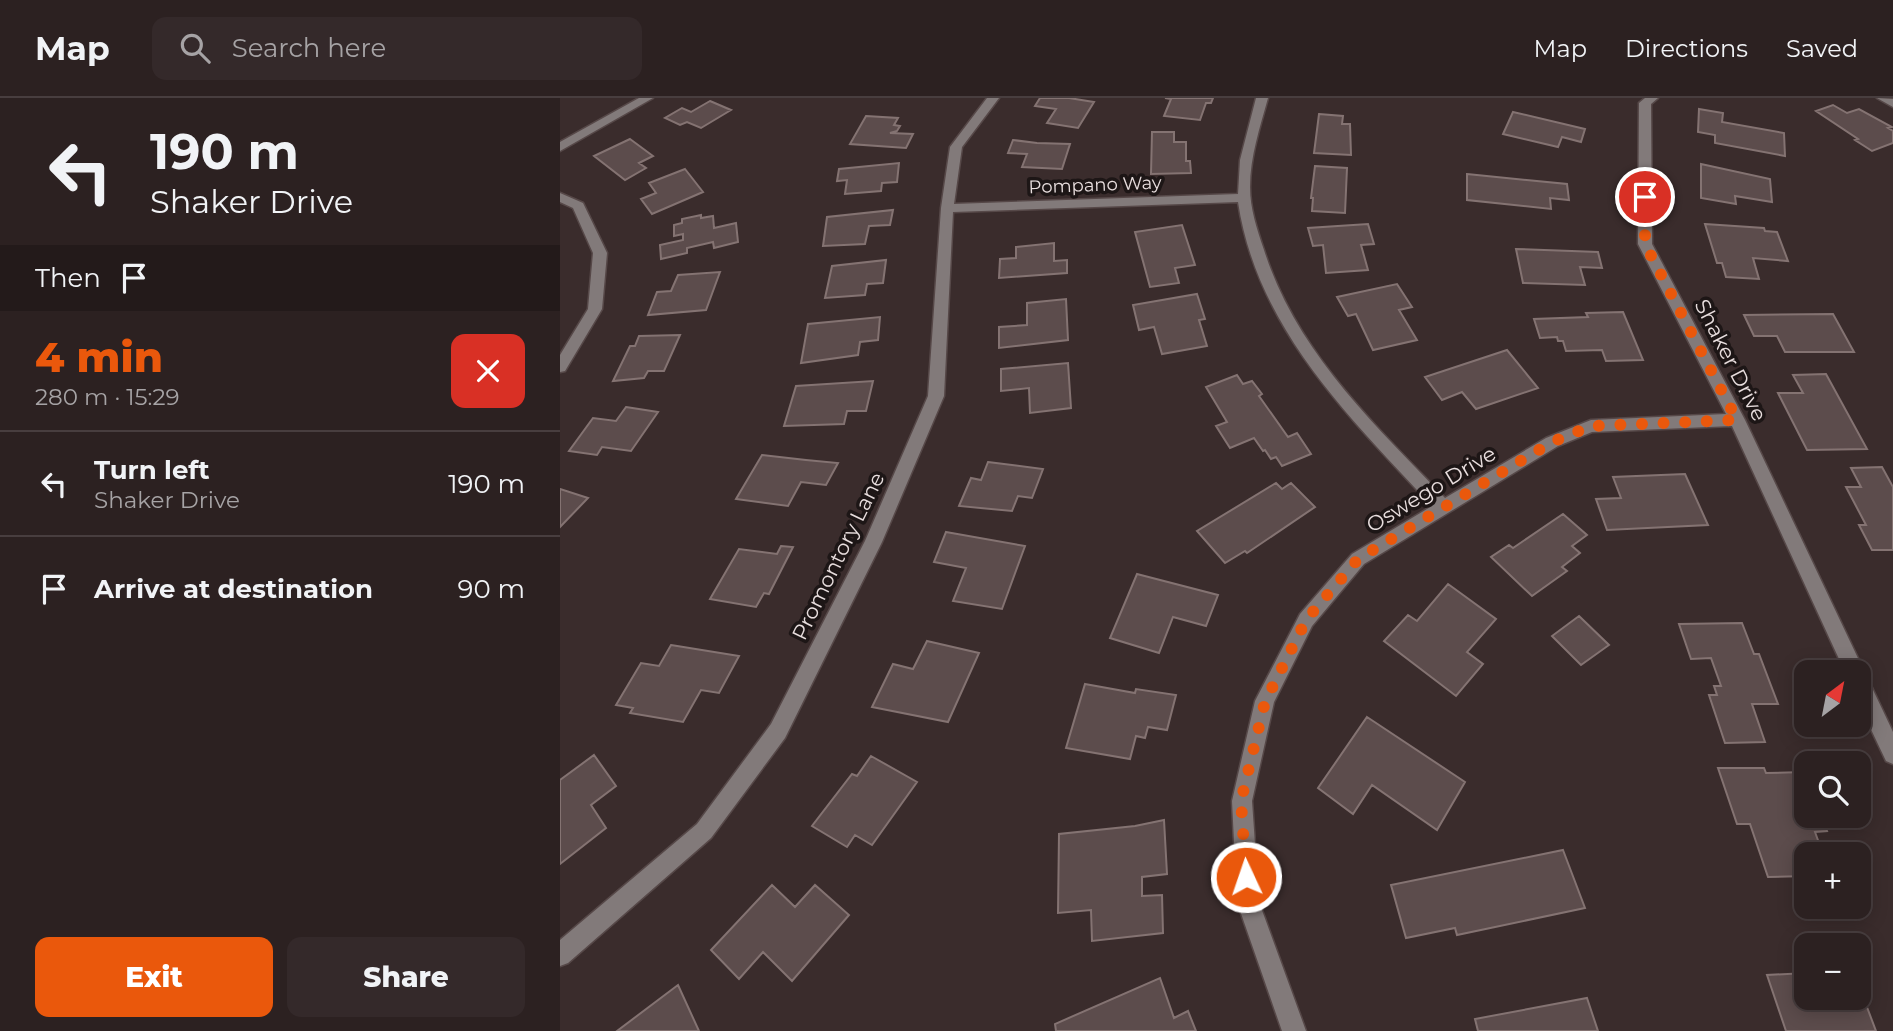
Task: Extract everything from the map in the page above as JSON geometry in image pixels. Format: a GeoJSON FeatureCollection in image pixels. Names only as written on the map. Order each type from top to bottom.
{"type":"FeatureCollection","features":[{"type":"Feature","properties":{"kind":"street"},"geometry":{"type":"LineString","coordinates":[[560,147],[647,98]]}},
{"type":"Feature","properties":{"kind":"street","name":"Promontory Lane"},"geometry":{"type":"LineString","coordinates":[[560,955],[704,831],[778,731],[873,542],[936,396],[947,208],[956,147],[993,98]]}},
{"type":"Feature","properties":{"kind":"street"},"geometry":{"type":"LineString","coordinates":[[1262,98],[1245,164],[1244,198],[1259,261],[1284,320],[1320,375],[1443,507]]}},
{"type":"Feature","properties":{"kind":"street","name":"Shaker Drive"},"geometry":{"type":"LineString","coordinates":[[1652,98],[1645,103],[1645,244],[1737,420],[1848,660]]}},
{"type":"Feature","properties":{"kind":"street"},"geometry":{"type":"LineString","coordinates":[[1883,98],[1893,103]]}},
{"type":"Feature","properties":{"kind":"street"},"geometry":{"type":"LineString","coordinates":[[560,197],[578,206],[600,253],[595,309],[560,367]]}},
{"type":"Feature","properties":{"kind":"street","name":"Pompano Way"},"geometry":{"type":"LineString","coordinates":[[947,208],[1244,198]]}},
{"type":"Feature","properties":{"kind":"street","name":"Oswego Drive"},"geometry":{"type":"LineString","coordinates":[[1294,1031],[1248,902],[1241,801],[1265,702],[1306,620],[1358,559],[1552,442],[1591,426],[1737,420]]}},
{"type":"Feature","properties":{"kind":"street"},"geometry":{"type":"LineString","coordinates":[[1871,708],[1893,754]]}},
{"type":"Feature","properties":{"kind":"building"},"geometry":{"type":"Polygon","coordinates":[[[1040,98],[1069,98],[1094,102],[1078,128],[1047,123],[1056,109],[1035,106],[1040,98]]]}},
{"type":"Feature","properties":{"kind":"building"},"geometry":{"type":"Polygon","coordinates":[[[1165,98],[1213,98],[1211,103],[1206,103],[1200,120],[1164,116],[1171,99],[1165,98]]]}},
{"type":"Feature","properties":{"kind":"building"},"geometry":{"type":"Polygon","coordinates":[[[710,101],[731,110],[701,128],[687,122],[680,125],[665,118],[682,108],[691,112],[710,101]]]}},
{"type":"Feature","properties":{"kind":"building"},"geometry":{"type":"Polygon","coordinates":[[[1833,105],[1847,113],[1859,109],[1892,127],[1888,128],[1893,131],[1893,143],[1872,151],[1816,111],[1833,105]]]}},
{"type":"Feature","properties":{"kind":"building"},"geometry":{"type":"Polygon","coordinates":[[[1699,109],[1723,113],[1722,122],[1784,133],[1785,156],[1715,143],[1715,135],[1698,132],[1699,109]]]}},
{"type":"Feature","properties":{"kind":"building"},"geometry":{"type":"Polygon","coordinates":[[[1513,112],[1585,129],[1581,142],[1562,137],[1558,147],[1503,134],[1513,112]]]}},
{"type":"Feature","properties":{"kind":"building"},"geometry":{"type":"Polygon","coordinates":[[[1319,114],[1343,116],[1342,124],[1350,124],[1351,155],[1314,153],[1319,114]]]}},
{"type":"Feature","properties":{"kind":"building"},"geometry":{"type":"Polygon","coordinates":[[[866,116],[898,118],[894,125],[900,126],[897,131],[890,133],[913,134],[906,148],[850,144],[866,116]]]}},
{"type":"Feature","properties":{"kind":"building"},"geometry":{"type":"Polygon","coordinates":[[[1152,132],[1174,132],[1174,142],[1186,142],[1186,161],[1190,161],[1191,173],[1151,174],[1152,132]]]}},
{"type":"Feature","properties":{"kind":"building"},"geometry":{"type":"Polygon","coordinates":[[[630,139],[653,156],[639,163],[646,168],[625,180],[594,156],[630,139]]]}},
{"type":"Feature","properties":{"kind":"building"},"geometry":{"type":"Polygon","coordinates":[[[1013,140],[1070,144],[1062,169],[1022,167],[1027,154],[1008,153],[1013,140]]]}},
{"type":"Feature","properties":{"kind":"building"},"geometry":{"type":"Polygon","coordinates":[[[899,163],[897,182],[882,183],[881,191],[845,194],[847,180],[837,181],[839,169],[899,163]]]}},
{"type":"Feature","properties":{"kind":"building"},"geometry":{"type":"Polygon","coordinates":[[[1701,164],[1770,179],[1772,202],[1735,196],[1736,204],[1701,198],[1701,164]]]}},
{"type":"Feature","properties":{"kind":"building"},"geometry":{"type":"Polygon","coordinates":[[[1315,166],[1347,168],[1345,213],[1312,211],[1315,166]]]}},
{"type":"Feature","properties":{"kind":"building"},"geometry":{"type":"Polygon","coordinates":[[[685,169],[703,192],[652,214],[641,199],[656,193],[649,183],[685,169]]]}},
{"type":"Feature","properties":{"kind":"building"},"geometry":{"type":"Polygon","coordinates":[[[1467,174],[1567,184],[1569,200],[1550,198],[1551,209],[1467,200],[1467,174]]]}},
{"type":"Feature","properties":{"kind":"building"},"geometry":{"type":"Polygon","coordinates":[[[893,210],[890,225],[869,226],[865,244],[823,246],[827,217],[893,210]]]}},
{"type":"Feature","properties":{"kind":"building"},"geometry":{"type":"Polygon","coordinates":[[[701,215],[701,218],[713,216],[714,228],[736,223],[738,242],[714,248],[713,242],[687,248],[687,253],[661,259],[660,245],[683,240],[683,234],[674,236],[674,225],[682,223],[682,219],[701,215]]]}},
{"type":"Feature","properties":{"kind":"building"},"geometry":{"type":"Polygon","coordinates":[[[1368,224],[1374,244],[1361,245],[1368,270],[1326,273],[1323,245],[1313,246],[1308,228],[1368,224]]]}},
{"type":"Feature","properties":{"kind":"building"},"geometry":{"type":"Polygon","coordinates":[[[1705,224],[1764,228],[1765,231],[1777,232],[1788,261],[1753,258],[1759,279],[1726,277],[1722,263],[1717,263],[1705,224]]]}},
{"type":"Feature","properties":{"kind":"building"},"geometry":{"type":"Polygon","coordinates":[[[1182,225],[1195,265],[1175,268],[1179,283],[1150,287],[1135,232],[1182,225]]]}},
{"type":"Feature","properties":{"kind":"building"},"geometry":{"type":"Polygon","coordinates":[[[1054,243],[1054,261],[1067,260],[1067,273],[999,278],[1000,259],[1016,258],[1016,247],[1054,243]]]}},
{"type":"Feature","properties":{"kind":"building"},"geometry":{"type":"Polygon","coordinates":[[[1516,249],[1598,252],[1602,268],[1580,267],[1585,285],[1523,283],[1516,249]]]}},
{"type":"Feature","properties":{"kind":"building"},"geometry":{"type":"Polygon","coordinates":[[[886,260],[883,283],[867,284],[865,295],[825,298],[832,266],[886,260]]]}},
{"type":"Feature","properties":{"kind":"building"},"geometry":{"type":"Polygon","coordinates":[[[720,272],[706,310],[648,315],[657,292],[671,291],[678,275],[720,272]]]}},
{"type":"Feature","properties":{"kind":"building"},"geometry":{"type":"Polygon","coordinates":[[[1397,284],[1412,307],[1399,310],[1417,340],[1373,350],[1356,314],[1348,316],[1337,297],[1397,284]]]}},
{"type":"Feature","properties":{"kind":"building"},"geometry":{"type":"Polygon","coordinates":[[[1197,294],[1205,319],[1199,320],[1207,346],[1162,354],[1154,327],[1139,330],[1133,305],[1197,294]]]}},
{"type":"Feature","properties":{"kind":"building"},"geometry":{"type":"Polygon","coordinates":[[[1066,299],[1068,340],[999,348],[999,327],[1027,325],[1027,303],[1066,299]]]}},
{"type":"Feature","properties":{"kind":"building"},"geometry":{"type":"Polygon","coordinates":[[[1623,312],[1643,360],[1606,361],[1602,350],[1566,351],[1563,341],[1558,341],[1557,337],[1540,338],[1534,319],[1588,317],[1586,313],[1623,312]]]}},
{"type":"Feature","properties":{"kind":"building"},"geometry":{"type":"Polygon","coordinates":[[[1833,314],[1854,352],[1785,352],[1777,336],[1754,336],[1744,315],[1833,314]]]}},
{"type":"Feature","properties":{"kind":"building"},"geometry":{"type":"Polygon","coordinates":[[[880,317],[878,340],[860,342],[858,355],[801,363],[808,324],[880,317]]]}},
{"type":"Feature","properties":{"kind":"building"},"geometry":{"type":"Polygon","coordinates":[[[680,335],[664,371],[648,371],[644,378],[613,381],[630,346],[635,346],[639,336],[680,335]]]}},
{"type":"Feature","properties":{"kind":"building"},"geometry":{"type":"Polygon","coordinates":[[[1507,350],[1538,388],[1476,409],[1462,392],[1442,400],[1425,377],[1507,350]]]}},
{"type":"Feature","properties":{"kind":"building"},"geometry":{"type":"Polygon","coordinates":[[[1068,363],[1071,408],[1030,413],[1029,388],[1001,391],[1001,369],[1068,363]]]}},
{"type":"Feature","properties":{"kind":"building"},"geometry":{"type":"Polygon","coordinates":[[[1826,374],[1867,449],[1807,450],[1778,393],[1803,393],[1793,375],[1826,374]]]}},
{"type":"Feature","properties":{"kind":"building"},"geometry":{"type":"Polygon","coordinates":[[[1237,375],[1243,384],[1252,381],[1262,394],[1259,396],[1288,437],[1297,433],[1311,454],[1282,466],[1276,457],[1271,459],[1265,450],[1263,451],[1254,438],[1230,448],[1216,426],[1227,422],[1206,387],[1237,375]]]}},
{"type":"Feature","properties":{"kind":"building"},"geometry":{"type":"Polygon","coordinates":[[[873,381],[866,411],[847,411],[844,424],[784,426],[796,386],[873,381]]]}},
{"type":"Feature","properties":{"kind":"building"},"geometry":{"type":"Polygon","coordinates":[[[626,407],[658,412],[631,451],[602,447],[597,455],[569,451],[593,418],[616,421],[626,407]]]}},
{"type":"Feature","properties":{"kind":"building"},"geometry":{"type":"Polygon","coordinates":[[[762,455],[838,463],[826,485],[801,482],[788,506],[736,499],[762,455]]]}},
{"type":"Feature","properties":{"kind":"building"},"geometry":{"type":"Polygon","coordinates":[[[988,462],[1043,469],[1032,498],[1018,496],[1012,511],[959,506],[971,478],[981,480],[988,462]]]}},
{"type":"Feature","properties":{"kind":"building"},"geometry":{"type":"Polygon","coordinates":[[[1882,467],[1893,487],[1893,550],[1872,550],[1859,525],[1866,525],[1846,487],[1861,487],[1851,468],[1882,467]]]}},
{"type":"Feature","properties":{"kind":"building"},"geometry":{"type":"Polygon","coordinates":[[[1685,474],[1708,525],[1607,530],[1596,499],[1621,498],[1613,477],[1685,474]]]}},
{"type":"Feature","properties":{"kind":"building"},"geometry":{"type":"Polygon","coordinates":[[[1276,483],[1282,489],[1291,483],[1315,507],[1247,553],[1245,551],[1225,563],[1197,531],[1276,483]]]}},
{"type":"Feature","properties":{"kind":"building"},"geometry":{"type":"Polygon","coordinates":[[[560,489],[588,498],[560,527],[560,489]]]}},
{"type":"Feature","properties":{"kind":"building"},"geometry":{"type":"Polygon","coordinates":[[[1563,514],[1587,535],[1572,546],[1580,553],[1562,567],[1567,571],[1532,596],[1491,557],[1509,545],[1513,548],[1563,514]]]}},
{"type":"Feature","properties":{"kind":"building"},"geometry":{"type":"Polygon","coordinates":[[[946,532],[1025,546],[1002,609],[953,601],[966,568],[934,562],[946,532]]]}},
{"type":"Feature","properties":{"kind":"building"},"geometry":{"type":"Polygon","coordinates":[[[781,546],[793,547],[769,594],[764,593],[756,607],[710,599],[739,549],[777,554],[781,546]]]}},
{"type":"Feature","properties":{"kind":"building"},"geometry":{"type":"Polygon","coordinates":[[[1137,574],[1218,595],[1206,626],[1173,617],[1159,653],[1110,638],[1137,574]]]}},
{"type":"Feature","properties":{"kind":"building"},"geometry":{"type":"Polygon","coordinates":[[[1448,584],[1496,619],[1467,652],[1483,664],[1456,696],[1384,641],[1408,615],[1417,621],[1448,584]]]}},
{"type":"Feature","properties":{"kind":"building"},"geometry":{"type":"Polygon","coordinates":[[[1579,616],[1609,645],[1581,665],[1552,636],[1579,616]]]}},
{"type":"Feature","properties":{"kind":"building"},"geometry":{"type":"Polygon","coordinates":[[[1742,623],[1754,654],[1759,654],[1778,704],[1752,704],[1765,742],[1725,743],[1709,695],[1717,695],[1714,686],[1721,686],[1711,658],[1691,659],[1679,624],[1742,623]]]}},
{"type":"Feature","properties":{"kind":"building"},"geometry":{"type":"Polygon","coordinates":[[[927,641],[979,653],[948,722],[872,707],[893,664],[913,669],[927,641]]]}},
{"type":"Feature","properties":{"kind":"building"},"geometry":{"type":"Polygon","coordinates":[[[671,645],[739,656],[719,693],[701,690],[683,722],[630,713],[633,708],[616,705],[641,663],[659,666],[671,645]]]}},
{"type":"Feature","properties":{"kind":"building"},"geometry":{"type":"Polygon","coordinates":[[[1085,684],[1135,693],[1136,689],[1176,695],[1167,730],[1148,727],[1145,738],[1136,736],[1130,759],[1066,748],[1085,684]]]}},
{"type":"Feature","properties":{"kind":"building"},"geometry":{"type":"Polygon","coordinates":[[[1367,717],[1465,782],[1437,830],[1372,785],[1353,814],[1318,788],[1367,717]]]}},
{"type":"Feature","properties":{"kind":"building"},"geometry":{"type":"Polygon","coordinates":[[[594,755],[616,786],[591,805],[606,828],[560,864],[560,780],[594,755]]]}},
{"type":"Feature","properties":{"kind":"building"},"geometry":{"type":"Polygon","coordinates":[[[871,756],[917,782],[872,845],[855,835],[847,847],[812,826],[852,774],[857,776],[871,756]]]}},
{"type":"Feature","properties":{"kind":"building"},"geometry":{"type":"Polygon","coordinates":[[[1718,768],[1764,768],[1766,773],[1794,772],[1794,828],[1826,828],[1827,831],[1815,832],[1819,842],[1794,842],[1794,876],[1768,877],[1750,824],[1737,824],[1718,768]]]}},
{"type":"Feature","properties":{"kind":"building"},"geometry":{"type":"Polygon","coordinates":[[[1164,820],[1167,874],[1142,877],[1142,896],[1162,895],[1163,933],[1092,941],[1091,910],[1058,913],[1059,834],[1135,826],[1164,820]]]}},
{"type":"Feature","properties":{"kind":"building"},"geometry":{"type":"Polygon","coordinates":[[[1563,850],[1585,908],[1457,935],[1455,928],[1406,938],[1391,885],[1563,850]]]}},
{"type":"Feature","properties":{"kind":"building"},"geometry":{"type":"Polygon","coordinates":[[[772,885],[795,907],[815,885],[849,915],[792,981],[763,952],[739,979],[711,950],[772,885]]]}},
{"type":"Feature","properties":{"kind":"building"},"geometry":{"type":"Polygon","coordinates":[[[1794,974],[1794,1010],[1868,1010],[1876,1031],[1786,1031],[1767,975],[1794,974]]]}},
{"type":"Feature","properties":{"kind":"building"},"geometry":{"type":"Polygon","coordinates":[[[1160,978],[1174,1018],[1188,1011],[1196,1031],[1056,1031],[1055,1024],[1160,978]]]}},
{"type":"Feature","properties":{"kind":"building"},"geometry":{"type":"Polygon","coordinates":[[[678,985],[699,1031],[617,1031],[678,985]]]}},
{"type":"Feature","properties":{"kind":"building"},"geometry":{"type":"Polygon","coordinates":[[[1587,998],[1598,1031],[1478,1031],[1475,1019],[1587,998]]]}},
{"type":"Feature","properties":{"kind":"route"},"geometry":{"type":"LineString","coordinates":[[1246,877],[1241,801],[1265,702],[1306,620],[1358,559],[1552,442],[1591,426],[1737,420],[1645,244],[1645,197]]}}]}
